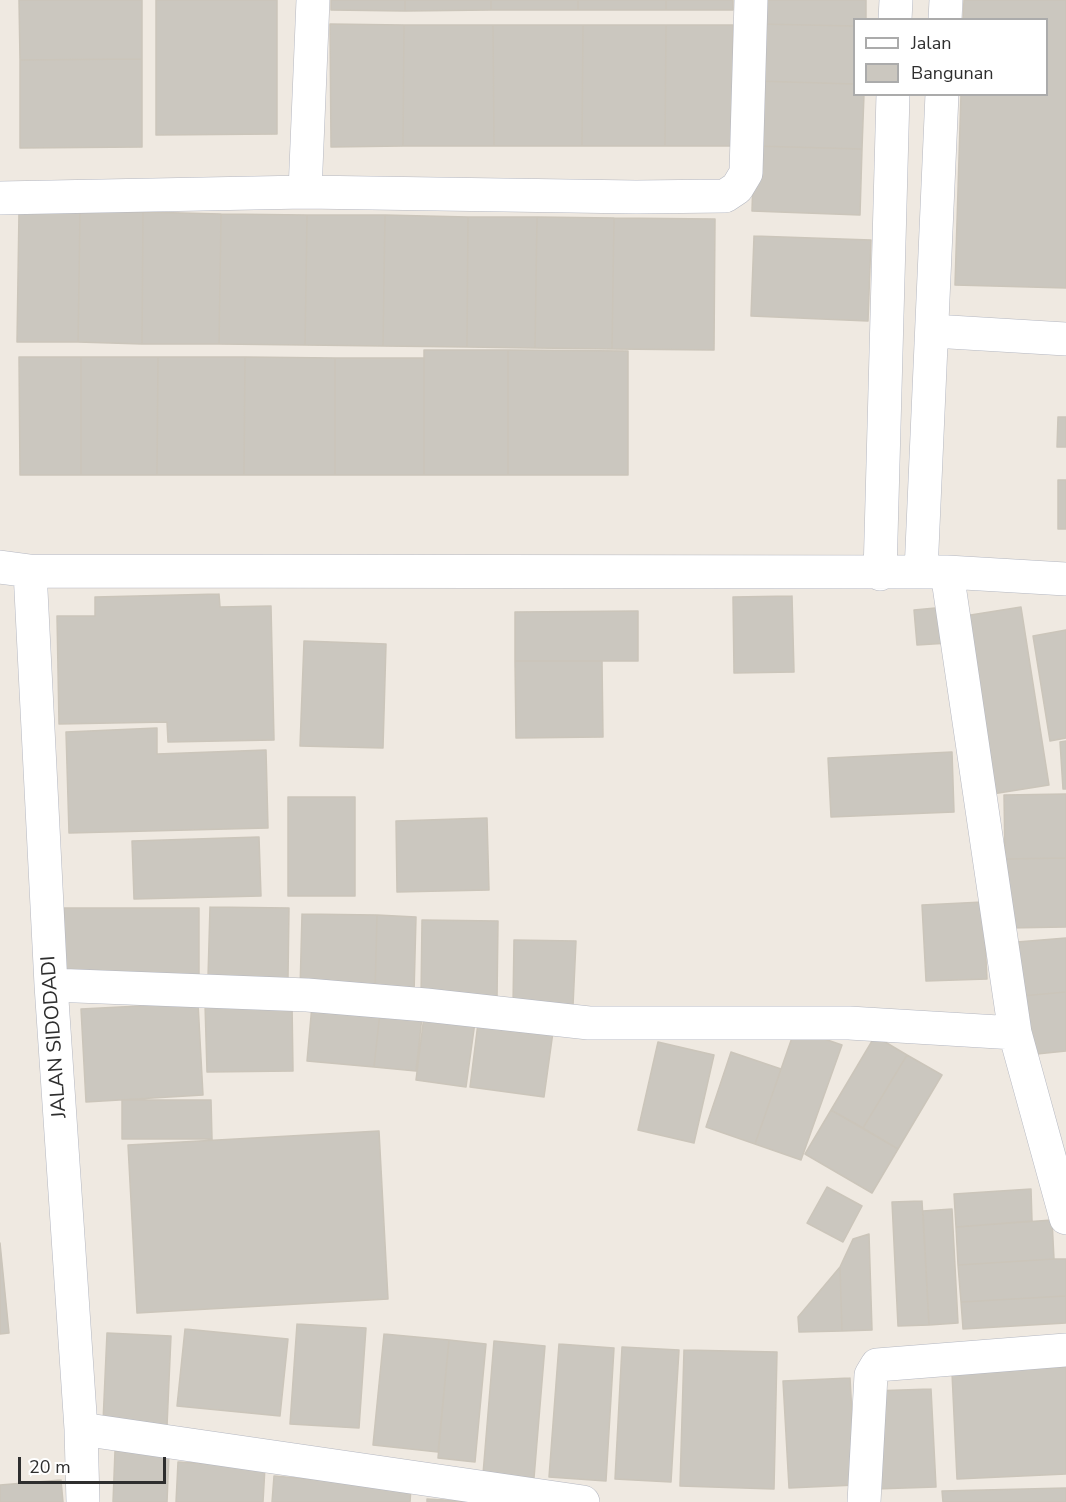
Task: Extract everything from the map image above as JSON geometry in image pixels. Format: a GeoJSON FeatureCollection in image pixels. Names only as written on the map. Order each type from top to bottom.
{"type":"FeatureCollection","features":[{"type":"Feature","properties":{"kind":"street"},"geometry":{"type":"LineString","coordinates":[[305,192],[313,0]]}},
{"type":"Feature","properties":{"kind":"street"},"geometry":{"type":"LineString","coordinates":[[0,198],[305,192],[636,197],[725,196],[737,188],[746,173],[751,0]]}},
{"type":"Feature","properties":{"kind":"street"},"geometry":{"type":"LineString","coordinates":[[895,18],[896,0]]}},
{"type":"Feature","properties":{"kind":"street"},"geometry":{"type":"LineString","coordinates":[[945,18],[946,0]]}},
{"type":"Feature","properties":{"kind":"street"},"geometry":{"type":"LineString","coordinates":[[880,574],[893,96]]}},
{"type":"Feature","properties":{"kind":"street"},"geometry":{"type":"LineString","coordinates":[[942,96],[933,331],[934,572],[1016,1033],[1066,1218]]}},
{"type":"Feature","properties":{"kind":"street"},"geometry":{"type":"LineString","coordinates":[[933,331],[1066,339]]}},
{"type":"Feature","properties":{"kind":"street"},"geometry":{"type":"LineString","coordinates":[[15,569],[880,574],[934,572],[1066,579]]}},
{"type":"Feature","properties":{"kind":"street","name":"JALAN SIDODADI"},"geometry":{"type":"LineString","coordinates":[[15,569],[51,985],[81,1429],[83,1502]]}},
{"type":"Feature","properties":{"kind":"street"},"geometry":{"type":"LineString","coordinates":[[51,985],[307,995],[590,1023],[849,1023],[1016,1033]]}},
{"type":"Feature","properties":{"kind":"street"},"geometry":{"type":"LineString","coordinates":[[864,1502],[871,1375],[877,1365],[1066,1350]]}},
{"type":"Feature","properties":{"kind":"street"},"geometry":{"type":"LineString","coordinates":[[81,1429],[583,1502]]}},
{"type":"Feature","properties":{"kind":"building"},"geometry":{"type":"Polygon","coordinates":[[[19,0],[142,0],[142,59],[20,60],[19,0]]]}},
{"type":"Feature","properties":{"kind":"building"},"geometry":{"type":"Polygon","coordinates":[[[156,0],[277,0],[277,134],[156,135],[156,0]]]}},
{"type":"Feature","properties":{"kind":"building"},"geometry":{"type":"Polygon","coordinates":[[[331,0],[405,0],[405,11],[331,10],[331,0]]]}},
{"type":"Feature","properties":{"kind":"building"},"geometry":{"type":"Polygon","coordinates":[[[405,0],[491,0],[491,10],[405,11],[405,0]]]}},
{"type":"Feature","properties":{"kind":"building"},"geometry":{"type":"Polygon","coordinates":[[[491,0],[578,0],[578,10],[491,10],[491,0]]]}},
{"type":"Feature","properties":{"kind":"building"},"geometry":{"type":"Polygon","coordinates":[[[578,0],[666,0],[666,10],[578,10],[578,0]]]}},
{"type":"Feature","properties":{"kind":"building"},"geometry":{"type":"Polygon","coordinates":[[[666,0],[733,0],[733,10],[666,10],[666,0]]]}},
{"type":"Feature","properties":{"kind":"building"},"geometry":{"type":"Polygon","coordinates":[[[758,0],[866,0],[866,18],[853,18],[853,26],[758,24],[758,0]]]}},
{"type":"Feature","properties":{"kind":"building"},"geometry":{"type":"Polygon","coordinates":[[[964,0],[1066,0],[1066,288],[955,285],[961,96],[1048,96],[1048,18],[963,18],[964,0]]]}},
{"type":"Feature","properties":{"kind":"building"},"geometry":{"type":"Polygon","coordinates":[[[330,24],[404,25],[403,146],[331,147],[330,24]]]}},
{"type":"Feature","properties":{"kind":"building"},"geometry":{"type":"Polygon","coordinates":[[[758,24],[853,26],[853,84],[755,81],[758,24]]]}},
{"type":"Feature","properties":{"kind":"building"},"geometry":{"type":"Polygon","coordinates":[[[404,25],[493,25],[494,146],[403,146],[404,25]]]}},
{"type":"Feature","properties":{"kind":"building"},"geometry":{"type":"Polygon","coordinates":[[[493,25],[583,25],[582,146],[494,146],[493,25]]]}},
{"type":"Feature","properties":{"kind":"building"},"geometry":{"type":"Polygon","coordinates":[[[583,25],[666,25],[665,146],[582,146],[583,25]]]}},
{"type":"Feature","properties":{"kind":"building"},"geometry":{"type":"Polygon","coordinates":[[[666,25],[733,25],[733,146],[665,146],[666,25]]]}},
{"type":"Feature","properties":{"kind":"building"},"geometry":{"type":"Polygon","coordinates":[[[142,59],[142,147],[20,148],[20,60],[142,59]]]}},
{"type":"Feature","properties":{"kind":"building"},"geometry":{"type":"Polygon","coordinates":[[[755,81],[853,84],[853,96],[864,96],[862,149],[754,146],[755,81]]]}},
{"type":"Feature","properties":{"kind":"building"},"geometry":{"type":"Polygon","coordinates":[[[754,146],[862,149],[860,215],[752,211],[754,146]]]}},
{"type":"Feature","properties":{"kind":"building"},"geometry":{"type":"Polygon","coordinates":[[[19,211],[80,212],[78,342],[17,342],[19,211]]]}},
{"type":"Feature","properties":{"kind":"building"},"geometry":{"type":"Polygon","coordinates":[[[80,212],[143,212],[142,344],[78,342],[80,212]]]}},
{"type":"Feature","properties":{"kind":"building"},"geometry":{"type":"Polygon","coordinates":[[[143,212],[221,214],[219,344],[142,344],[143,212]]]}},
{"type":"Feature","properties":{"kind":"building"},"geometry":{"type":"Polygon","coordinates":[[[221,214],[307,215],[305,345],[219,344],[221,214]]]}},
{"type":"Feature","properties":{"kind":"building"},"geometry":{"type":"Polygon","coordinates":[[[307,215],[385,215],[383,346],[305,345],[307,215]]]}},
{"type":"Feature","properties":{"kind":"building"},"geometry":{"type":"Polygon","coordinates":[[[385,215],[468,217],[467,347],[383,346],[385,215]]]}},
{"type":"Feature","properties":{"kind":"building"},"geometry":{"type":"Polygon","coordinates":[[[468,217],[537,217],[535,348],[467,347],[468,217]]]}},
{"type":"Feature","properties":{"kind":"building"},"geometry":{"type":"Polygon","coordinates":[[[537,217],[614,218],[612,349],[535,348],[537,217]]]}},
{"type":"Feature","properties":{"kind":"building"},"geometry":{"type":"Polygon","coordinates":[[[614,218],[715,219],[714,350],[612,349],[614,218]]]}},
{"type":"Feature","properties":{"kind":"building"},"geometry":{"type":"Polygon","coordinates":[[[754,236],[871,240],[868,321],[751,316],[754,236]]]}},
{"type":"Feature","properties":{"kind":"building"},"geometry":{"type":"Polygon","coordinates":[[[424,350],[508,350],[508,475],[424,475],[424,350]]]}},
{"type":"Feature","properties":{"kind":"building"},"geometry":{"type":"Polygon","coordinates":[[[508,350],[628,351],[628,475],[508,475],[508,350]]]}},
{"type":"Feature","properties":{"kind":"building"},"geometry":{"type":"Polygon","coordinates":[[[19,357],[81,357],[81,475],[20,475],[19,357]]]}},
{"type":"Feature","properties":{"kind":"building"},"geometry":{"type":"Polygon","coordinates":[[[81,357],[158,357],[157,475],[81,475],[81,357]]]}},
{"type":"Feature","properties":{"kind":"building"},"geometry":{"type":"Polygon","coordinates":[[[158,357],[245,357],[244,475],[157,475],[158,357]]]}},
{"type":"Feature","properties":{"kind":"building"},"geometry":{"type":"Polygon","coordinates":[[[245,357],[335,358],[335,475],[244,475],[245,357]]]}},
{"type":"Feature","properties":{"kind":"building"},"geometry":{"type":"Polygon","coordinates":[[[335,358],[424,358],[424,475],[335,475],[335,358]]]}},
{"type":"Feature","properties":{"kind":"building"},"geometry":{"type":"Polygon","coordinates":[[[1058,417],[1066,417],[1066,447],[1057,447],[1058,417]]]}},
{"type":"Feature","properties":{"kind":"building"},"geometry":{"type":"Polygon","coordinates":[[[1058,480],[1066,480],[1066,529],[1058,529],[1058,480]]]}},
{"type":"Feature","properties":{"kind":"building"},"geometry":{"type":"Polygon","coordinates":[[[219,594],[220,607],[271,606],[274,740],[168,742],[167,722],[59,724],[57,616],[95,616],[95,597],[219,594]]]}},
{"type":"Feature","properties":{"kind":"building"},"geometry":{"type":"Polygon","coordinates":[[[792,596],[794,672],[734,673],[733,597],[792,596]]]}},
{"type":"Feature","properties":{"kind":"building"},"geometry":{"type":"Polygon","coordinates":[[[946,607],[949,643],[917,645],[914,610],[946,607]]]}},
{"type":"Feature","properties":{"kind":"building"},"geometry":{"type":"Polygon","coordinates":[[[1021,607],[1049,785],[986,795],[958,617],[1021,607]]]}},
{"type":"Feature","properties":{"kind":"building"},"geometry":{"type":"Polygon","coordinates":[[[638,611],[638,661],[515,661],[515,612],[638,611]]]}},
{"type":"Feature","properties":{"kind":"building"},"geometry":{"type":"Polygon","coordinates":[[[1066,630],[1066,738],[1050,741],[1033,636],[1066,630]]]}},
{"type":"Feature","properties":{"kind":"building"},"geometry":{"type":"Polygon","coordinates":[[[304,641],[386,644],[383,748],[300,746],[304,641]]]}},
{"type":"Feature","properties":{"kind":"building"},"geometry":{"type":"Polygon","coordinates":[[[515,661],[602,661],[603,737],[516,738],[515,661]]]}},
{"type":"Feature","properties":{"kind":"building"},"geometry":{"type":"Polygon","coordinates":[[[157,728],[157,754],[266,750],[268,828],[69,833],[66,732],[157,728]]]}},
{"type":"Feature","properties":{"kind":"building"},"geometry":{"type":"Polygon","coordinates":[[[1066,741],[1066,789],[1063,789],[1060,742],[1066,741]]]}},
{"type":"Feature","properties":{"kind":"building"},"geometry":{"type":"Polygon","coordinates":[[[952,752],[954,812],[831,817],[828,758],[952,752]]]}},
{"type":"Feature","properties":{"kind":"building"},"geometry":{"type":"Polygon","coordinates":[[[1066,794],[1066,858],[1005,859],[1004,795],[1066,794]]]}},
{"type":"Feature","properties":{"kind":"building"},"geometry":{"type":"Polygon","coordinates":[[[288,797],[355,797],[355,896],[288,896],[288,797]]]}},
{"type":"Feature","properties":{"kind":"building"},"geometry":{"type":"Polygon","coordinates":[[[487,818],[489,890],[397,892],[396,821],[487,818]]]}},
{"type":"Feature","properties":{"kind":"building"},"geometry":{"type":"Polygon","coordinates":[[[259,837],[261,896],[134,899],[132,841],[259,837]]]}},
{"type":"Feature","properties":{"kind":"building"},"geometry":{"type":"Polygon","coordinates":[[[1066,858],[1066,927],[1007,928],[1005,859],[1066,858]]]}},
{"type":"Feature","properties":{"kind":"building"},"geometry":{"type":"Polygon","coordinates":[[[983,902],[987,979],[926,981],[922,905],[983,902]]]}},
{"type":"Feature","properties":{"kind":"building"},"geometry":{"type":"Polygon","coordinates":[[[210,907],[289,908],[288,978],[208,977],[210,907]]]}},
{"type":"Feature","properties":{"kind":"building"},"geometry":{"type":"Polygon","coordinates":[[[64,908],[199,908],[199,977],[64,977],[64,908]]]}},
{"type":"Feature","properties":{"kind":"building"},"geometry":{"type":"Polygon","coordinates":[[[302,914],[377,915],[375,993],[300,991],[302,914]]]}},
{"type":"Feature","properties":{"kind":"building"},"geometry":{"type":"Polygon","coordinates":[[[377,915],[416,917],[414,994],[375,993],[377,915]]]}},
{"type":"Feature","properties":{"kind":"building"},"geometry":{"type":"Polygon","coordinates":[[[422,920],[498,921],[497,1000],[421,998],[422,920]]]}},
{"type":"Feature","properties":{"kind":"building"},"geometry":{"type":"Polygon","coordinates":[[[1066,938],[1066,992],[1022,996],[1017,942],[1066,938]]]}},
{"type":"Feature","properties":{"kind":"building"},"geometry":{"type":"Polygon","coordinates":[[[514,940],[576,941],[573,1006],[513,1005],[514,940]]]}},
{"type":"Feature","properties":{"kind":"building"},"geometry":{"type":"Polygon","coordinates":[[[1066,992],[1066,1051],[1027,1055],[1022,996],[1066,992]]]}},
{"type":"Feature","properties":{"kind":"building"},"geometry":{"type":"Polygon","coordinates":[[[292,1002],[293,1071],[207,1072],[205,1004],[292,1002]]]}},
{"type":"Feature","properties":{"kind":"building"},"geometry":{"type":"Polygon","coordinates":[[[198,1003],[203,1095],[86,1102],[81,1009],[198,1003]]]}},
{"type":"Feature","properties":{"kind":"building"},"geometry":{"type":"Polygon","coordinates":[[[312,1005],[380,1012],[374,1067],[307,1061],[312,1005]]]}},
{"type":"Feature","properties":{"kind":"building"},"geometry":{"type":"Polygon","coordinates":[[[380,1012],[422,1017],[416,1071],[374,1067],[380,1012]]]}},
{"type":"Feature","properties":{"kind":"building"},"geometry":{"type":"Polygon","coordinates":[[[424,1016],[475,1022],[466,1087],[416,1080],[424,1016]]]}},
{"type":"Feature","properties":{"kind":"building"},"geometry":{"type":"Polygon","coordinates":[[[478,1023],[553,1032],[544,1097],[470,1087],[478,1023]]]}},
{"type":"Feature","properties":{"kind":"building"},"geometry":{"type":"Polygon","coordinates":[[[795,1029],[842,1045],[801,1160],[755,1144],[795,1029]]]}},
{"type":"Feature","properties":{"kind":"building"},"geometry":{"type":"Polygon","coordinates":[[[875,1036],[907,1055],[863,1128],[831,1110],[875,1036]]]}},
{"type":"Feature","properties":{"kind":"building"},"geometry":{"type":"Polygon","coordinates":[[[658,1042],[714,1055],[694,1143],[638,1130],[658,1042]]]}},
{"type":"Feature","properties":{"kind":"building"},"geometry":{"type":"Polygon","coordinates":[[[731,1052],[781,1069],[755,1144],[706,1127],[731,1052]]]}},
{"type":"Feature","properties":{"kind":"building"},"geometry":{"type":"Polygon","coordinates":[[[907,1055],[942,1075],[898,1149],[863,1128],[907,1055]]]}},
{"type":"Feature","properties":{"kind":"building"},"geometry":{"type":"Polygon","coordinates":[[[122,1100],[211,1100],[212,1139],[122,1139],[122,1100]]]}},
{"type":"Feature","properties":{"kind":"building"},"geometry":{"type":"Polygon","coordinates":[[[831,1110],[898,1149],[872,1193],[805,1154],[831,1110]]]}},
{"type":"Feature","properties":{"kind":"building"},"geometry":{"type":"Polygon","coordinates":[[[379,1131],[388,1299],[137,1313],[128,1145],[379,1131]]]}},
{"type":"Feature","properties":{"kind":"building"},"geometry":{"type":"Polygon","coordinates":[[[827,1187],[862,1206],[843,1242],[807,1223],[827,1187]]]}},
{"type":"Feature","properties":{"kind":"building"},"geometry":{"type":"Polygon","coordinates":[[[1031,1189],[1032,1221],[956,1227],[954,1194],[1031,1189]]]}},
{"type":"Feature","properties":{"kind":"building"},"geometry":{"type":"Polygon","coordinates":[[[922,1201],[929,1325],[898,1326],[892,1202],[922,1201]]]}},
{"type":"Feature","properties":{"kind":"building"},"geometry":{"type":"Polygon","coordinates":[[[952,1209],[958,1323],[929,1325],[923,1211],[952,1209]]]}},
{"type":"Feature","properties":{"kind":"building"},"geometry":{"type":"Polygon","coordinates":[[[1052,1220],[1054,1259],[958,1265],[956,1227],[1052,1220]]]}},
{"type":"Feature","properties":{"kind":"building"},"geometry":{"type":"Polygon","coordinates":[[[869,1234],[872,1330],[842,1331],[840,1267],[853,1239],[869,1234]]]}},
{"type":"Feature","properties":{"kind":"building"},"geometry":{"type":"Polygon","coordinates":[[[0,1243],[9,1333],[0,1334],[0,1243]]]}},
{"type":"Feature","properties":{"kind":"building"},"geometry":{"type":"Polygon","coordinates":[[[1066,1259],[1066,1296],[961,1302],[958,1265],[1066,1259]]]}},
{"type":"Feature","properties":{"kind":"building"},"geometry":{"type":"Polygon","coordinates":[[[840,1267],[842,1331],[799,1332],[798,1317],[840,1267]]]}},
{"type":"Feature","properties":{"kind":"building"},"geometry":{"type":"Polygon","coordinates":[[[1066,1296],[1066,1323],[963,1329],[961,1302],[1066,1296]]]}},
{"type":"Feature","properties":{"kind":"building"},"geometry":{"type":"Polygon","coordinates":[[[297,1324],[366,1328],[359,1428],[290,1424],[297,1324]]]}},
{"type":"Feature","properties":{"kind":"building"},"geometry":{"type":"Polygon","coordinates":[[[185,1329],[288,1339],[280,1416],[177,1406],[185,1329]]]}},
{"type":"Feature","properties":{"kind":"building"},"geometry":{"type":"Polygon","coordinates":[[[107,1333],[171,1336],[167,1426],[103,1422],[107,1333]]]}},
{"type":"Feature","properties":{"kind":"building"},"geometry":{"type":"Polygon","coordinates":[[[384,1334],[449,1340],[438,1452],[373,1445],[384,1334]]]}},
{"type":"Feature","properties":{"kind":"building"},"geometry":{"type":"Polygon","coordinates":[[[449,1340],[486,1344],[475,1462],[438,1458],[449,1340]]]}},
{"type":"Feature","properties":{"kind":"building"},"geometry":{"type":"Polygon","coordinates":[[[494,1341],[545,1346],[534,1478],[483,1474],[494,1341]]]}},
{"type":"Feature","properties":{"kind":"building"},"geometry":{"type":"Polygon","coordinates":[[[559,1344],[614,1348],[606,1481],[549,1477],[559,1344]]]}},
{"type":"Feature","properties":{"kind":"building"},"geometry":{"type":"Polygon","coordinates":[[[622,1347],[679,1350],[671,1482],[615,1479],[622,1347]]]}},
{"type":"Feature","properties":{"kind":"building"},"geometry":{"type":"Polygon","coordinates":[[[684,1350],[777,1352],[774,1489],[680,1486],[684,1350]]]}},
{"type":"Feature","properties":{"kind":"building"},"geometry":{"type":"Polygon","coordinates":[[[1066,1367],[1066,1474],[957,1479],[952,1373],[1066,1367]]]}},
{"type":"Feature","properties":{"kind":"building"},"geometry":{"type":"Polygon","coordinates":[[[850,1378],[856,1485],[789,1488],[783,1381],[850,1378]]]}},
{"type":"Feature","properties":{"kind":"building"},"geometry":{"type":"Polygon","coordinates":[[[931,1389],[936,1487],[875,1489],[871,1391],[931,1389]]]}},
{"type":"Feature","properties":{"kind":"building"},"geometry":{"type":"Polygon","coordinates":[[[115,1451],[169,1453],[167,1502],[113,1502],[115,1451]]]}},
{"type":"Feature","properties":{"kind":"building"},"geometry":{"type":"Polygon","coordinates":[[[178,1462],[265,1467],[263,1502],[176,1502],[178,1462]]]}},
{"type":"Feature","properties":{"kind":"building"},"geometry":{"type":"Polygon","coordinates":[[[274,1476],[411,1488],[410,1502],[272,1502],[274,1476]]]}},
{"type":"Feature","properties":{"kind":"building"},"geometry":{"type":"Polygon","coordinates":[[[61,1480],[63,1502],[0,1502],[0,1485],[61,1480]]]}},
{"type":"Feature","properties":{"kind":"building"},"geometry":{"type":"Polygon","coordinates":[[[1066,1488],[1066,1502],[943,1502],[942,1491],[1066,1488]]]}},
{"type":"Feature","properties":{"kind":"building"},"geometry":{"type":"Polygon","coordinates":[[[427,1499],[481,1502],[427,1502],[427,1499]]]}}]}
